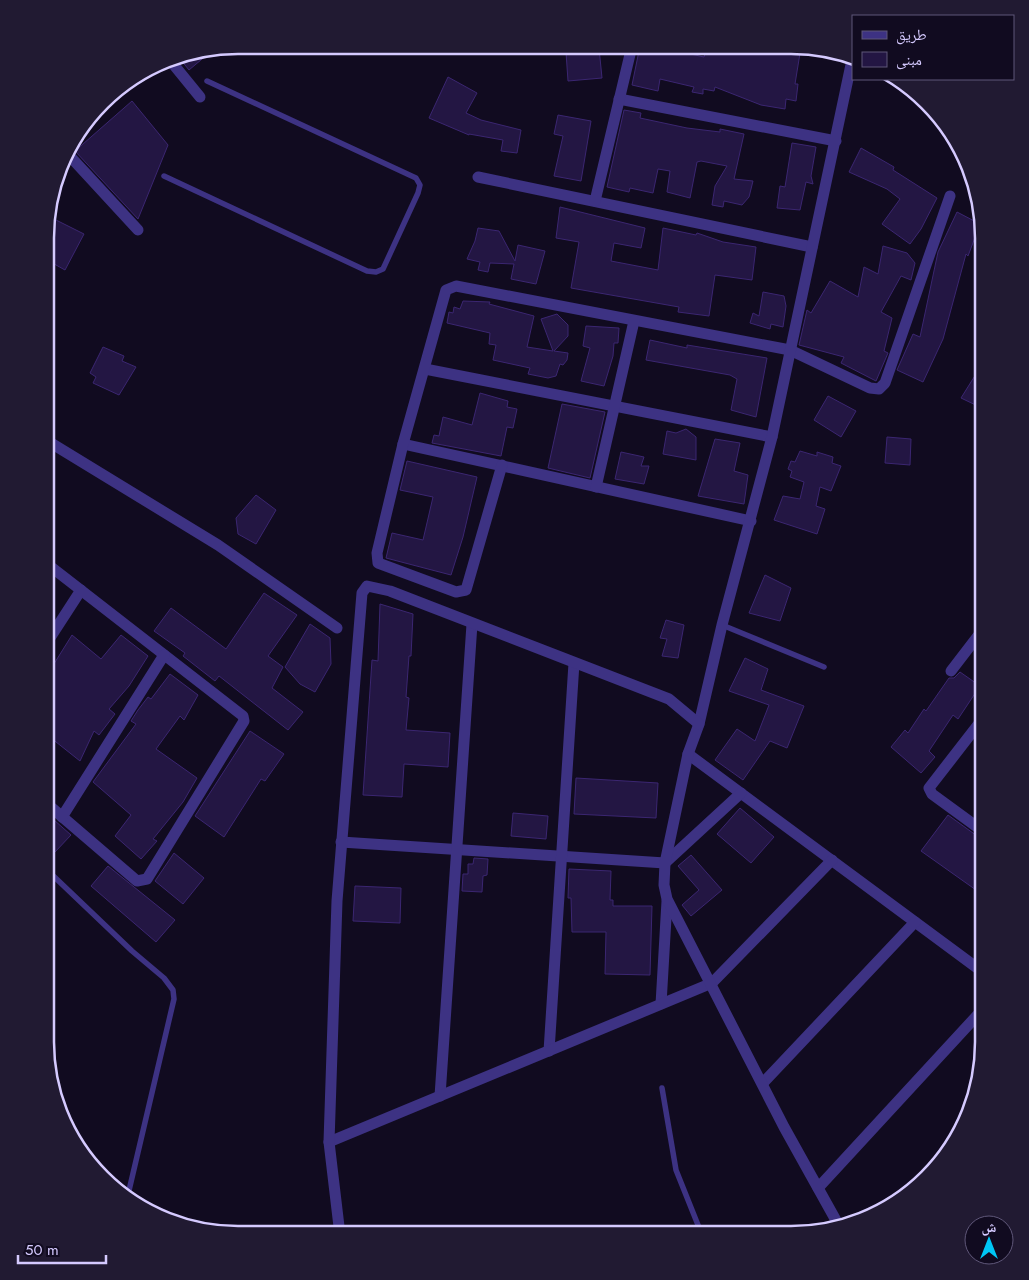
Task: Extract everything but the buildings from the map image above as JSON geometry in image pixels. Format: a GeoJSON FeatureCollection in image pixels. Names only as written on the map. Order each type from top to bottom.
{"type":"FeatureCollection","features":[{"type":"Feature","properties":{"kind":"street"},"geometry":{"type":"LineString","coordinates":[[595,201],[630,54]]}},
{"type":"Feature","properties":{"kind":"street"},"geometry":{"type":"LineString","coordinates":[[661,1004],[667,899],[664,885],[665,863],[688,754],[699,724],[722,625],[751,522],[772,437],[851,64]]}},
{"type":"Feature","properties":{"kind":"street"},"geometry":{"type":"LineString","coordinates":[[174,66],[200,97]]}},
{"type":"Feature","properties":{"kind":"street"},"geometry":{"type":"LineString","coordinates":[[619,99],[836,141]]}},
{"type":"Feature","properties":{"kind":"street"},"geometry":{"type":"LineString","coordinates":[[72,159],[138,230]]}},
{"type":"Feature","properties":{"kind":"street"},"geometry":{"type":"LineString","coordinates":[[478,177],[812,247]]}},
{"type":"Feature","properties":{"kind":"street"},"geometry":{"type":"LineString","coordinates":[[502,465],[466,590],[456,592],[381,565],[377,559],[403,444],[446,290],[452,286],[790,350],[870,388],[882,387],[950,196]]}},
{"type":"Feature","properties":{"kind":"street"},"geometry":{"type":"LineString","coordinates":[[596,487],[634,321]]}},
{"type":"Feature","properties":{"kind":"street"},"geometry":{"type":"LineString","coordinates":[[425,369],[772,437]]}},
{"type":"Feature","properties":{"kind":"street"},"geometry":{"type":"LineString","coordinates":[[403,444],[751,522]]}},
{"type":"Feature","properties":{"kind":"street"},"geometry":{"type":"LineString","coordinates":[[54,445],[218,545],[337,628]]}},
{"type":"Feature","properties":{"kind":"street"},"geometry":{"type":"LineString","coordinates":[[54,569],[243,716],[244,721],[147,879],[136,880],[54,809]]}},
{"type":"Feature","properties":{"kind":"street"},"geometry":{"type":"LineString","coordinates":[[339,1226],[329,1142],[341,842],[362,593],[367,586],[375,586],[669,700],[699,724]]}},
{"type":"Feature","properties":{"kind":"street"},"geometry":{"type":"LineString","coordinates":[[54,631],[80,590]]}},
{"type":"Feature","properties":{"kind":"street"},"geometry":{"type":"LineString","coordinates":[[440,1096],[472,624]]}},
{"type":"Feature","properties":{"kind":"street"},"geometry":{"type":"LineString","coordinates":[[951,671],[975,640]]}},
{"type":"Feature","properties":{"kind":"street"},"geometry":{"type":"LineString","coordinates":[[62,816],[164,655]]}},
{"type":"Feature","properties":{"kind":"street"},"geometry":{"type":"LineString","coordinates":[[548,1051],[574,663]]}},
{"type":"Feature","properties":{"kind":"street"},"geometry":{"type":"LineString","coordinates":[[975,729],[929,788],[932,794],[975,825]]}},
{"type":"Feature","properties":{"kind":"street"},"geometry":{"type":"LineString","coordinates":[[688,754],[975,966]]}},
{"type":"Feature","properties":{"kind":"street"},"geometry":{"type":"LineString","coordinates":[[341,842],[665,863],[741,792]]}},
{"type":"Feature","properties":{"kind":"street"},"geometry":{"type":"LineString","coordinates":[[329,1142],[712,983],[832,860]]}},
{"type":"Feature","properties":{"kind":"street"},"geometry":{"type":"LineString","coordinates":[[667,899],[836,1221]]}},
{"type":"Feature","properties":{"kind":"street"},"geometry":{"type":"LineString","coordinates":[[763,1084],[915,922]]}},
{"type":"Feature","properties":{"kind":"street"},"geometry":{"type":"LineString","coordinates":[[818,1188],[975,1018]]}},
{"type":"Feature","properties":{"kind":"lane"},"geometry":{"type":"LineString","coordinates":[[164,176],[366,271],[376,272],[383,269],[418,193],[420,185],[416,178],[206,82]]}},
{"type":"Feature","properties":{"kind":"lane"},"geometry":{"type":"LineString","coordinates":[[722,625],[824,667]]}},
{"type":"Feature","properties":{"kind":"lane"},"geometry":{"type":"LineString","coordinates":[[54,877],[132,951],[164,978],[173,990],[174,999],[129,1190]]}},
{"type":"Feature","properties":{"kind":"lane"},"geometry":{"type":"LineString","coordinates":[[662,1088],[676,1170],[698,1226]]}}]}
